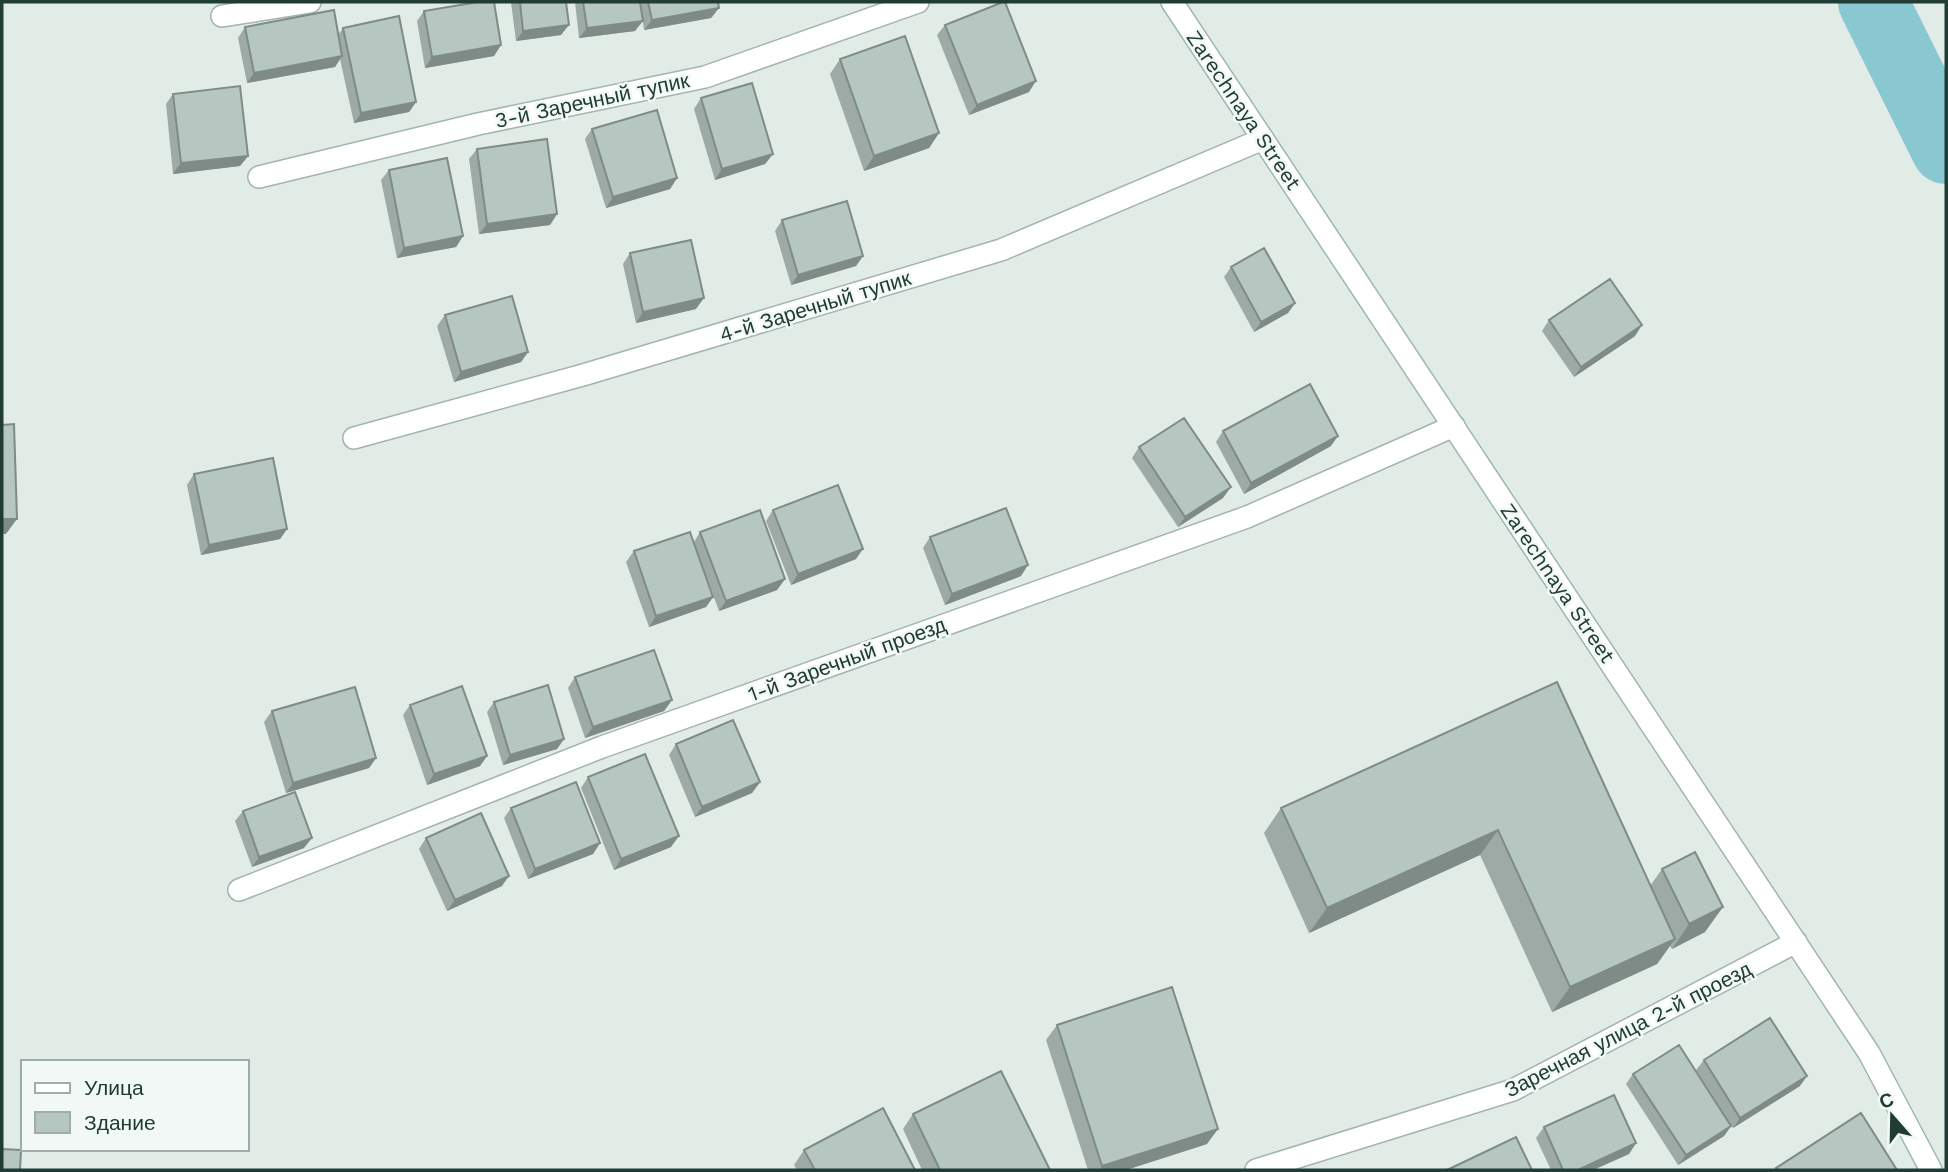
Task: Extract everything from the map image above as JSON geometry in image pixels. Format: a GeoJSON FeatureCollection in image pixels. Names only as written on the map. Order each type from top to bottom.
{"type":"FeatureCollection","features":[{"type":"Feature","properties":{"kind":"street"},"geometry":{"type":"LineString","coordinates":[[222,16],[310,2]]}},
{"type":"Feature","properties":{"kind":"street","name":"3-й Заречный тупик"},"geometry":{"type":"LineString","coordinates":[[259,177],[478,124],[705,77],[918,2]]}},
{"type":"Feature","properties":{"kind":"street","name":"Zarechnaya Street"},"geometry":{"type":"LineString","coordinates":[[1172,2],[1869,1053],[1931,1170]]}},
{"type":"Feature","properties":{"kind":"street","name":"4-й Заречный тупик"},"geometry":{"type":"LineString","coordinates":[[354,438],[583,375],[1001,250],[1264,139]]}},
{"type":"Feature","properties":{"kind":"street","name":"1-й Заречный проезд"},"geometry":{"type":"LineString","coordinates":[[239,890],[602,747],[1247,517],[1454,426]]}},
{"type":"Feature","properties":{"kind":"street","name":"Заречная улица 2-й проезд"},"geometry":{"type":"LineString","coordinates":[[1256,1170],[1513,1090],[1796,942]]}},
{"type":"Feature","properties":{"kind":"building"},"geometry":{"type":"Polygon","coordinates":[[[494,2],[501,45],[432,57],[424,11],[494,2]]]}},
{"type":"Feature","properties":{"kind":"building"},"geometry":{"type":"Polygon","coordinates":[[[520,2],[566,2],[569,25],[523,31],[520,2]]]}},
{"type":"Feature","properties":{"kind":"building"},"geometry":{"type":"Polygon","coordinates":[[[583,2],[640,2],[643,21],[587,28],[583,2]]]}},
{"type":"Feature","properties":{"kind":"building"},"geometry":{"type":"Polygon","coordinates":[[[648,2],[718,2],[719,8],[652,20],[648,2]]]}},
{"type":"Feature","properties":{"kind":"building"},"geometry":{"type":"Polygon","coordinates":[[[1003,2],[1036,81],[977,105],[945,25],[1003,2]]]}},
{"type":"Feature","properties":{"kind":"building"},"geometry":{"type":"Polygon","coordinates":[[[334,10],[342,56],[254,73],[245,27],[334,10]]]}},
{"type":"Feature","properties":{"kind":"building"},"geometry":{"type":"Polygon","coordinates":[[[399,16],[416,102],[361,113],[343,28],[399,16]]]}},
{"type":"Feature","properties":{"kind":"building"},"geometry":{"type":"Polygon","coordinates":[[[905,36],[939,133],[874,156],[840,59],[905,36]]]}},
{"type":"Feature","properties":{"kind":"building"},"geometry":{"type":"Polygon","coordinates":[[[752,83],[773,154],[722,169],[701,98],[752,83]]]}},
{"type":"Feature","properties":{"kind":"building"},"geometry":{"type":"Polygon","coordinates":[[[240,86],[248,156],[181,163],[173,94],[240,86]]]}},
{"type":"Feature","properties":{"kind":"building"},"geometry":{"type":"Polygon","coordinates":[[[657,110],[677,178],[613,197],[592,129],[657,110]]]}},
{"type":"Feature","properties":{"kind":"building"},"geometry":{"type":"Polygon","coordinates":[[[547,139],[557,214],[487,224],[477,149],[547,139]]]}},
{"type":"Feature","properties":{"kind":"building"},"geometry":{"type":"Polygon","coordinates":[[[447,158],[463,236],[404,248],[389,170],[447,158]]]}},
{"type":"Feature","properties":{"kind":"building"},"geometry":{"type":"Polygon","coordinates":[[[847,201],[863,256],[798,275],[782,220],[847,201]]]}},
{"type":"Feature","properties":{"kind":"building"},"geometry":{"type":"Polygon","coordinates":[[[691,240],[704,298],[643,312],[630,253],[691,240]]]}},
{"type":"Feature","properties":{"kind":"building"},"geometry":{"type":"Polygon","coordinates":[[[1264,248],[1295,303],[1261,322],[1231,267],[1264,248]]]}},
{"type":"Feature","properties":{"kind":"building"},"geometry":{"type":"Polygon","coordinates":[[[1610,279],[1642,325],[1581,367],[1549,320],[1610,279]]]}},
{"type":"Feature","properties":{"kind":"building"},"geometry":{"type":"Polygon","coordinates":[[[512,296],[528,352],[461,372],[445,315],[512,296]]]}},
{"type":"Feature","properties":{"kind":"building"},"geometry":{"type":"Polygon","coordinates":[[[1310,384],[1338,436],[1251,483],[1223,431],[1310,384]]]}},
{"type":"Feature","properties":{"kind":"building"},"geometry":{"type":"Polygon","coordinates":[[[1184,418],[1231,487],[1185,517],[1139,447],[1184,418]]]}},
{"type":"Feature","properties":{"kind":"building"},"geometry":{"type":"Polygon","coordinates":[[[14,424],[17,519],[2,519],[2,425],[14,424]]]}},
{"type":"Feature","properties":{"kind":"building"},"geometry":{"type":"Polygon","coordinates":[[[273,458],[287,529],[209,545],[194,474],[273,458]]]}},
{"type":"Feature","properties":{"kind":"building"},"geometry":{"type":"Polygon","coordinates":[[[838,485],[863,549],[798,574],[773,510],[838,485]]]}},
{"type":"Feature","properties":{"kind":"building"},"geometry":{"type":"Polygon","coordinates":[[[1006,508],[1028,565],[952,594],[930,537],[1006,508]]]}},
{"type":"Feature","properties":{"kind":"building"},"geometry":{"type":"Polygon","coordinates":[[[760,510],[785,579],[726,601],[700,532],[760,510]]]}},
{"type":"Feature","properties":{"kind":"building"},"geometry":{"type":"Polygon","coordinates":[[[690,532],[713,597],[656,616],[634,551],[690,532]]]}},
{"type":"Feature","properties":{"kind":"building"},"geometry":{"type":"Polygon","coordinates":[[[654,650],[672,700],[593,727],[575,677],[654,650]]]}},
{"type":"Feature","properties":{"kind":"building"},"geometry":{"type":"Polygon","coordinates":[[[1557,682],[1675,939],[1570,987],[1498,830],[1327,908],[1281,808],[1557,682]]]}},
{"type":"Feature","properties":{"kind":"building"},"geometry":{"type":"Polygon","coordinates":[[[548,685],[564,739],[510,755],[494,702],[548,685]]]}},
{"type":"Feature","properties":{"kind":"building"},"geometry":{"type":"Polygon","coordinates":[[[462,686],[487,756],[434,774],[410,705],[462,686]]]}},
{"type":"Feature","properties":{"kind":"building"},"geometry":{"type":"Polygon","coordinates":[[[355,687],[376,758],[293,783],[272,711],[355,687]]]}},
{"type":"Feature","properties":{"kind":"building"},"geometry":{"type":"Polygon","coordinates":[[[733,720],[760,782],[702,807],[676,744],[733,720]]]}},
{"type":"Feature","properties":{"kind":"building"},"geometry":{"type":"Polygon","coordinates":[[[645,754],[679,836],[621,859],[588,777],[645,754]]]}},
{"type":"Feature","properties":{"kind":"building"},"geometry":{"type":"Polygon","coordinates":[[[576,782],[600,843],[535,869],[511,808],[576,782]]]}},
{"type":"Feature","properties":{"kind":"building"},"geometry":{"type":"Polygon","coordinates":[[[295,792],[312,838],[259,857],[243,811],[295,792]]]}},
{"type":"Feature","properties":{"kind":"building"},"geometry":{"type":"Polygon","coordinates":[[[481,813],[509,876],[455,900],[426,838],[481,813]]]}},
{"type":"Feature","properties":{"kind":"building"},"geometry":{"type":"Polygon","coordinates":[[[1695,852],[1723,907],[1689,924],[1662,869],[1695,852]]]}},
{"type":"Feature","properties":{"kind":"building"},"geometry":{"type":"Polygon","coordinates":[[[1172,987],[1218,1129],[1102,1166],[1057,1025],[1172,987]]]}},
{"type":"Feature","properties":{"kind":"building"},"geometry":{"type":"Polygon","coordinates":[[[1770,1018],[1807,1076],[1740,1118],[1704,1060],[1770,1018]]]}},
{"type":"Feature","properties":{"kind":"building"},"geometry":{"type":"Polygon","coordinates":[[[1679,1045],[1731,1126],[1686,1155],[1633,1074],[1679,1045]]]}},
{"type":"Feature","properties":{"kind":"building"},"geometry":{"type":"Polygon","coordinates":[[[1001,1071],[1050,1170],[940,1170],[913,1114],[1001,1071]]]}},
{"type":"Feature","properties":{"kind":"building"},"geometry":{"type":"Polygon","coordinates":[[[1614,1095],[1636,1143],[1578,1170],[1563,1170],[1544,1127],[1614,1095]]]}},
{"type":"Feature","properties":{"kind":"building"},"geometry":{"type":"Polygon","coordinates":[[[883,1108],[915,1170],[815,1170],[804,1150],[883,1108]]]}},
{"type":"Feature","properties":{"kind":"building"},"geometry":{"type":"Polygon","coordinates":[[[1861,1113],[1897,1170],[1776,1168],[1861,1113]]]}},
{"type":"Feature","properties":{"kind":"building"},"geometry":{"type":"Polygon","coordinates":[[[1516,1137],[1532,1170],[1447,1170],[1516,1137]]]}},
{"type":"Feature","properties":{"kind":"building"},"geometry":{"type":"Polygon","coordinates":[[[2,1149],[21,1150],[20,1170],[2,1170],[2,1149]]]}},
{"type":"Feature","properties":{"kind":"waterway"},"geometry":{"type":"LineString","coordinates":[[1873,2],[1946,149]]}}]}
